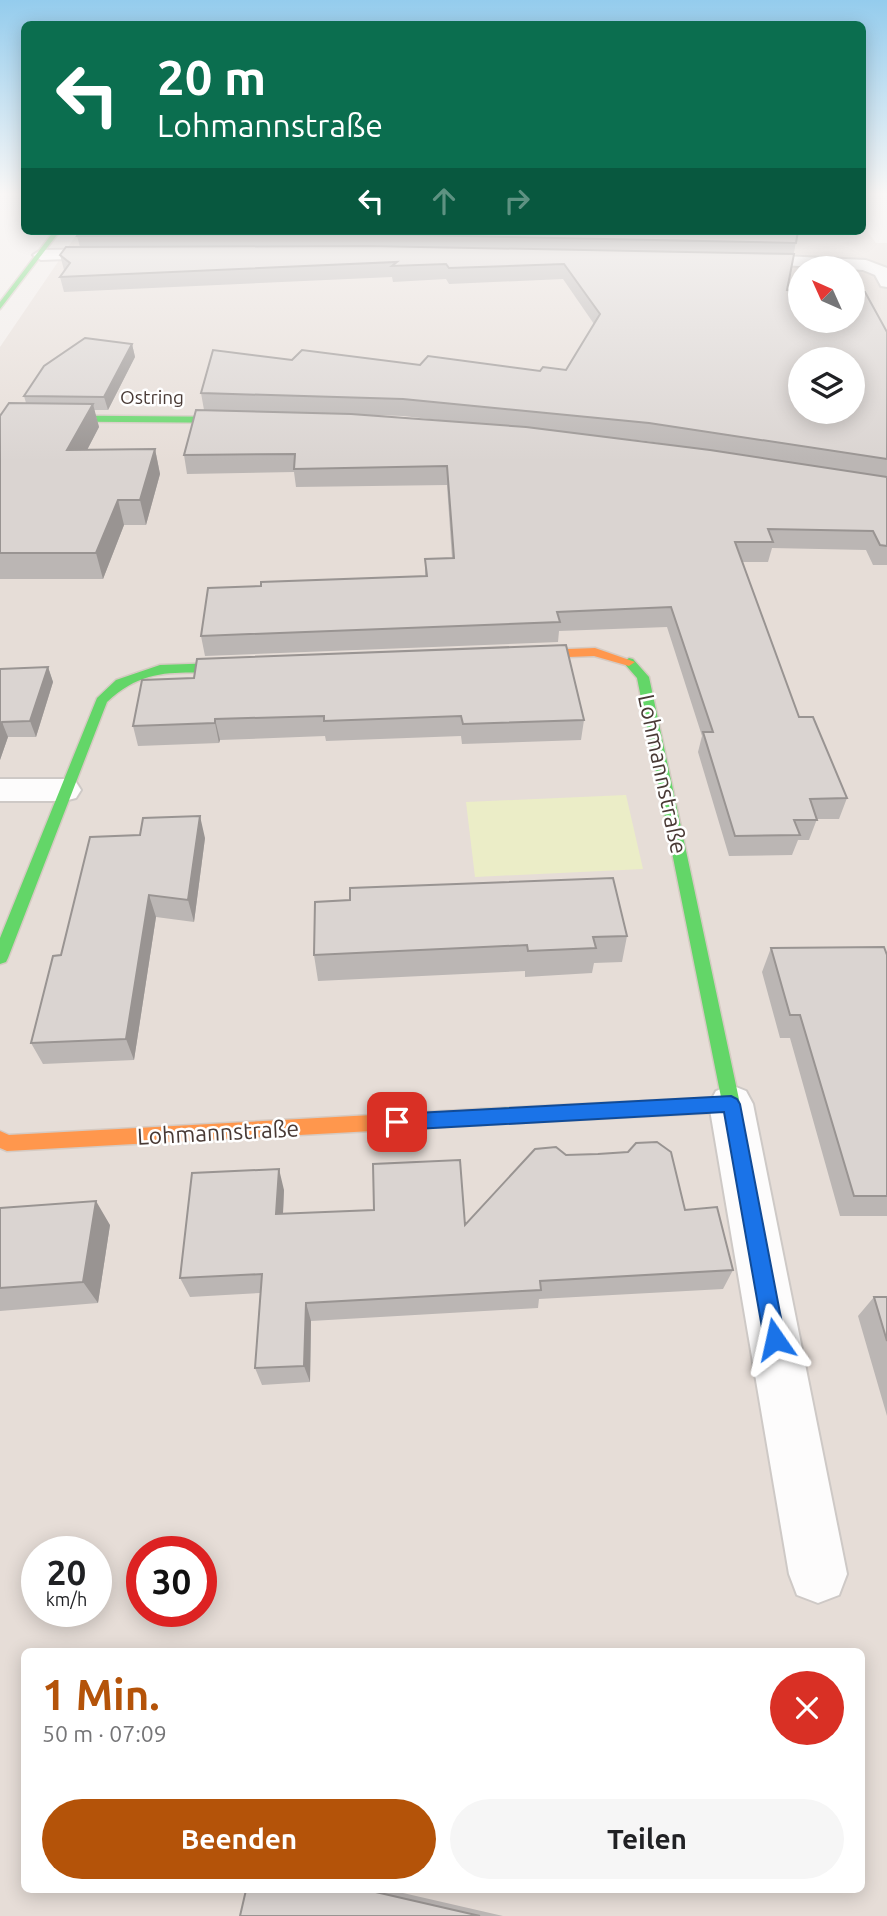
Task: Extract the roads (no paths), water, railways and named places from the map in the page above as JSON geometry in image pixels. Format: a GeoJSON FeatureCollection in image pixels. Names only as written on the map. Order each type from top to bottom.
{"type":"FeatureCollection","features":[{"type":"Feature","properties":{"kind":"street"},"geometry":{"type":"LineString","coordinates":[[0,307],[18,283]]}},
{"type":"Feature","properties":{"kind":"street","name":"Ostring"},"geometry":{"type":"LineString","coordinates":[[0,418],[257,420]]}},
{"type":"Feature","properties":{"kind":"street","name":"Lohmannstraße"},"geometry":{"type":"LineString","coordinates":[[500,656],[595,652],[626,659],[643,677],[731,1104],[818,1574]]}},
{"type":"Feature","properties":{"kind":"street"},"geometry":{"type":"LineString","coordinates":[[0,958],[101,701],[120,682],[160,669],[269,665]]}},
{"type":"Feature","properties":{"kind":"street"},"geometry":{"type":"LineString","coordinates":[[0,790],[64,790]]}},
{"type":"Feature","properties":{"kind":"street","name":"Lohmannstraße"},"geometry":{"type":"LineString","coordinates":[[0,1139],[7,1143],[731,1104]]}}]}
